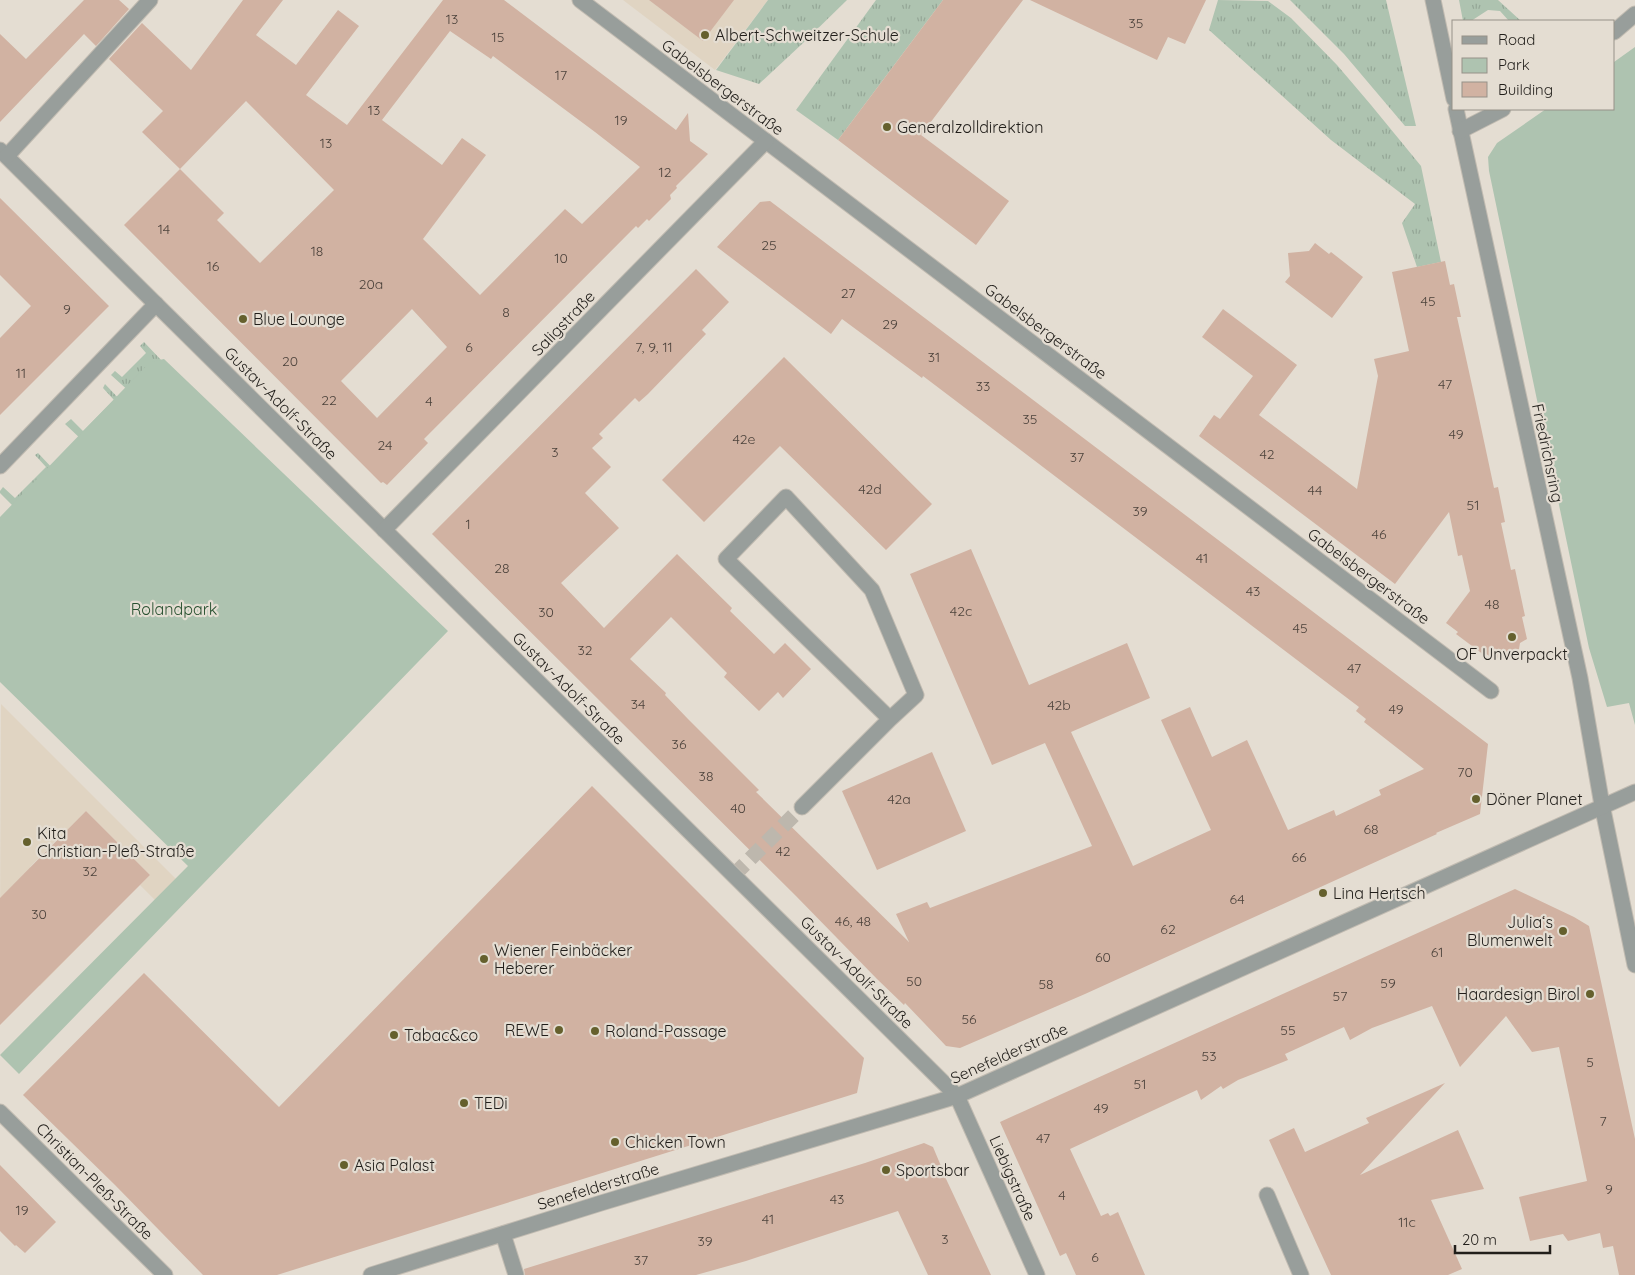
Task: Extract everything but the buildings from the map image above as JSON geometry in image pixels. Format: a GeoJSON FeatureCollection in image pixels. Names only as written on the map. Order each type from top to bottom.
{"type":"FeatureCollection","features":[{"type":"Feature","properties":{"kind":"street"},"geometry":{"type":"LineString","coordinates":[[3,153],[150,0]]}},
{"type":"Feature","properties":{"kind":"street","name":"Gabelsbergerstraße"},"geometry":{"type":"LineString","coordinates":[[580,0],[1491,691]]}},
{"type":"Feature","properties":{"kind":"street"},"geometry":{"type":"LineString","coordinates":[[1433,0],[1452,90]]}},
{"type":"Feature","properties":{"kind":"street"},"geometry":{"type":"LineString","coordinates":[[1615,31],[1635,14]]}},
{"type":"Feature","properties":{"kind":"street","name":"Friedrichsring"},"geometry":{"type":"LineString","coordinates":[[1456,110],[1580,678],[1602,805],[1635,965]]}},
{"type":"Feature","properties":{"kind":"street"},"geometry":{"type":"LineString","coordinates":[[1460,131],[1501,110]]}},
{"type":"Feature","properties":{"kind":"street","name":"Saligstraße"},"geometry":{"type":"LineString","coordinates":[[384,530],[766,141]]}},
{"type":"Feature","properties":{"kind":"street","name":"Gustav-Adolf-Straße"},"geometry":{"type":"LineString","coordinates":[[3,153],[957,1096]]}},
{"type":"Feature","properties":{"kind":"street"},"geometry":{"type":"LineString","coordinates":[[0,466],[156,304]]}},
{"type":"Feature","properties":{"kind":"street"},"geometry":{"type":"LineString","coordinates":[[802,807],[916,695],[872,590],[786,497],[726,559],[890,720]]}},
{"type":"Feature","properties":{"kind":"street","name":"Senefelderstraße"},"geometry":{"type":"LineString","coordinates":[[371,1275],[957,1096],[1602,805],[1635,792]]}},
{"type":"Feature","properties":{"kind":"street","name":"Liebigstraße"},"geometry":{"type":"LineString","coordinates":[[957,1096],[1037,1275]]}},
{"type":"Feature","properties":{"kind":"street","name":"Christian-Pleß-Straße"},"geometry":{"type":"LineString","coordinates":[[0,1112],[166,1275]]}},
{"type":"Feature","properties":{"kind":"street"},"geometry":{"type":"LineString","coordinates":[[1267,1195],[1301,1275]]}},
{"type":"Feature","properties":{"kind":"street"},"geometry":{"type":"LineString","coordinates":[[503,1234],[516,1275]]}},
{"type":"Feature","properties":{"kind":"shaded area","name":"Albert-Schweitzer-Schule"},"geometry":{"type":"Polygon","coordinates":[[[623,0],[768,0],[715,70],[623,0]]]}},
{"type":"Feature","properties":{"kind":"shaded area","name":"Kita Christian-Pleß-Straße"},"geometry":{"type":"Polygon","coordinates":[[[1,704],[176,879],[155,900],[140,885],[150,875],[86,811],[30,867],[94,931],[40,986],[0,946],[1,704]]]}},
{"type":"Feature","properties":{"kind":"green space"},"geometry":{"type":"Polygon","coordinates":[[[768,0],[847,0],[759,84],[716,70],[768,0]]]}},
{"type":"Feature","properties":{"kind":"green space"},"geometry":{"type":"Polygon","coordinates":[[[876,0],[943,0],[838,140],[796,110],[876,0]]]}},
{"type":"Feature","properties":{"kind":"green space"},"geometry":{"type":"Polygon","coordinates":[[[1218,0],[1268,1],[1291,18],[1337,65],[1421,166],[1441,262],[1417,267],[1402,223],[1415,204],[1331,140],[1209,30],[1218,0]]]}},
{"type":"Feature","properties":{"kind":"green space"},"geometry":{"type":"Polygon","coordinates":[[[1290,0],[1386,0],[1416,126],[1405,126],[1344,54],[1290,0]]]}},
{"type":"Feature","properties":{"kind":"green space"},"geometry":{"type":"Polygon","coordinates":[[[1459,0],[1498,0],[1520,20],[1508,20],[1500,11],[1488,10],[1473,20],[1463,20],[1459,0]]]}},
{"type":"Feature","properties":{"kind":"green space"},"geometry":{"type":"Polygon","coordinates":[[[1635,47],[1635,725],[1629,703],[1607,707],[1589,648],[1489,171],[1488,157],[1497,143],[1545,110],[1615,110],[1615,61],[1635,47]]]}},
{"type":"Feature","properties":{"kind":"green space"},"geometry":{"type":"Polygon","coordinates":[[[144,342],[162,361],[131,393],[111,375],[115,371],[122,377],[146,353],[140,346],[144,342]]]}},
{"type":"Feature","properties":{"kind":"green space","name":"Rolandpark"},"geometry":{"type":"Polygon","coordinates":[[[164,359],[448,631],[19,1074],[0,1055],[188,866],[0,682],[0,517],[150,362],[164,359]]]}},
{"type":"Feature","properties":{"kind":"green space"},"geometry":{"type":"Polygon","coordinates":[[[105,384],[122,402],[83,441],[65,424],[71,419],[83,431],[114,400],[103,388],[105,384]]]}},
{"type":"Feature","properties":{"kind":"green space"},"geometry":{"type":"Polygon","coordinates":[[[38,453],[54,470],[15,508],[0,491],[3,487],[15,498],[46,467],[35,455],[38,453]]]}},
{"type":"Feature","properties":{"kind":"tunnel"},"geometry":{"type":"LineString","coordinates":[[734,875],[802,807]]}},
{"type":"Feature","properties":{"kind":"place","name":"Albert-Schweitzer-Schule"},"geometry":{"type":"Point","coordinates":[705,35]}},
{"type":"Feature","properties":{"kind":"place","name":"Generalzolldirektion"},"geometry":{"type":"Point","coordinates":[887,127]}},
{"type":"Feature","properties":{"kind":"place","name":"Blue Lounge"},"geometry":{"type":"Point","coordinates":[243,319]}},
{"type":"Feature","properties":{"kind":"place","name":"OF Unverpackt"},"geometry":{"type":"Point","coordinates":[1512,637]}},
{"type":"Feature","properties":{"kind":"place","name":"Döner Planet"},"geometry":{"type":"Point","coordinates":[1476,799]}},
{"type":"Feature","properties":{"kind":"place","name":"Kita Christian-Pleß-Straße"},"geometry":{"type":"Point","coordinates":[27,842]}},
{"type":"Feature","properties":{"kind":"place","name":"Lina Hertsch"},"geometry":{"type":"Point","coordinates":[1323,893]}},
{"type":"Feature","properties":{"kind":"place","name":"Julia‘s Blumenwelt"},"geometry":{"type":"Point","coordinates":[1563,931]}},
{"type":"Feature","properties":{"kind":"place","name":"Wiener Feinbäcker Heberer"},"geometry":{"type":"Point","coordinates":[484,959]}},
{"type":"Feature","properties":{"kind":"place","name":"Haardesign Birol"},"geometry":{"type":"Point","coordinates":[1590,994]}},
{"type":"Feature","properties":{"kind":"place","name":"REWE"},"geometry":{"type":"Point","coordinates":[559,1030]}},
{"type":"Feature","properties":{"kind":"place","name":"Roland-Passage"},"geometry":{"type":"Point","coordinates":[595,1031]}},
{"type":"Feature","properties":{"kind":"place","name":"Tabac&co"},"geometry":{"type":"Point","coordinates":[394,1035]}},
{"type":"Feature","properties":{"kind":"place","name":"TEDi"},"geometry":{"type":"Point","coordinates":[464,1103]}},
{"type":"Feature","properties":{"kind":"place","name":"Chicken Town"},"geometry":{"type":"Point","coordinates":[615,1142]}},
{"type":"Feature","properties":{"kind":"place","name":"Asia Palast"},"geometry":{"type":"Point","coordinates":[344,1165]}},
{"type":"Feature","properties":{"kind":"place","name":"Sportsbar"},"geometry":{"type":"Point","coordinates":[886,1170]}}]}
